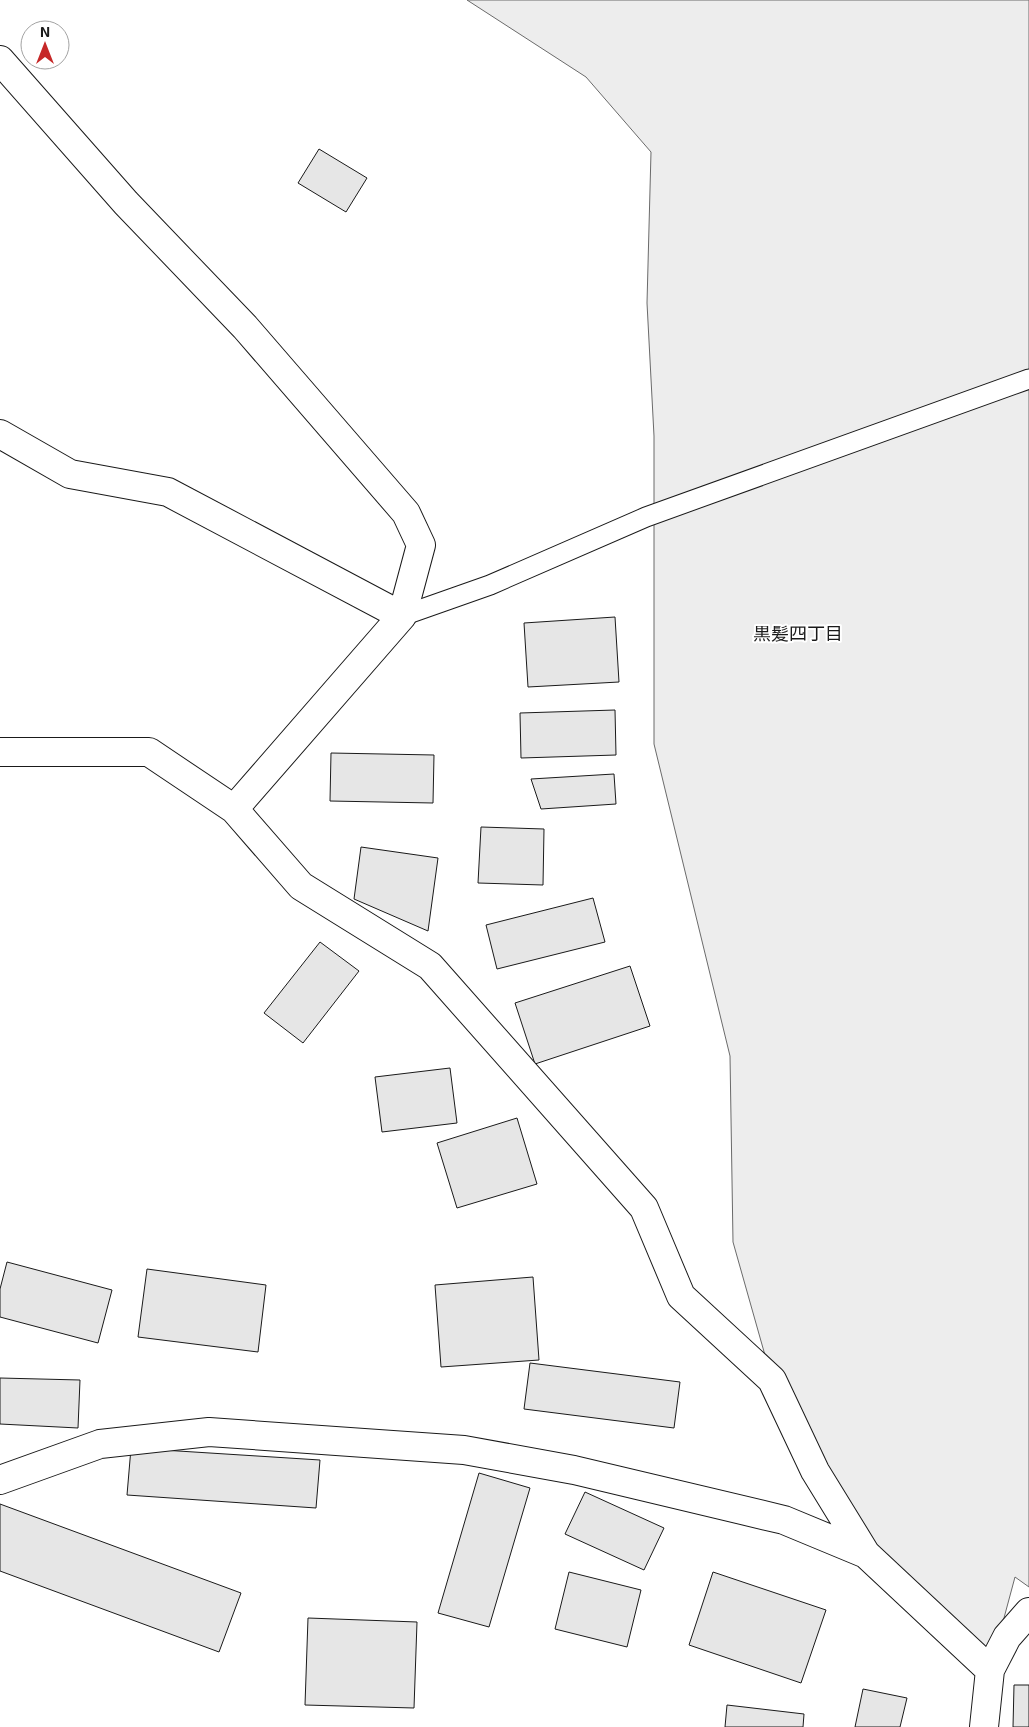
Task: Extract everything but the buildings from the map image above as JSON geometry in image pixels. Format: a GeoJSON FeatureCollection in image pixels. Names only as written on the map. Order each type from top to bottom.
{"type":"FeatureCollection","features":[{"type":"Feature","properties":{"kind":"street"},"geometry":{"type":"LineString","coordinates":[[0,60],[126,203],[245,327],[406,513],[421,545],[402,616],[234,808]]}},
{"type":"Feature","properties":{"kind":"street"},"geometry":{"type":"LineString","coordinates":[[0,434],[70,474],[168,492],[402,616]]}},
{"type":"Feature","properties":{"kind":"street"},"geometry":{"type":"LineString","coordinates":[[0,752],[149,752],[234,808],[301,886],[430,966],[644,1208],[681,1296],[772,1380],[815,1471],[866,1554],[990,1670]]}},
{"type":"Feature","properties":{"kind":"street"},"geometry":{"type":"LineString","coordinates":[[0,1480],[100,1444],[209,1432],[464,1450],[574,1470],[784,1520],[866,1554]]}},
{"type":"Feature","properties":{"kind":"street"},"geometry":{"type":"LineString","coordinates":[[984,1727],[990,1670],[1007,1637],[1029,1612]]}},
{"type":"Feature","properties":{"kind":"lane"},"geometry":{"type":"LineString","coordinates":[[402,616],[490,585],[646,518],[1029,379]]}},
{"type":"Feature","properties":{"kind":"shaded area"},"geometry":{"type":"Polygon","coordinates":[[[467,0],[1029,0],[1029,1587],[1015,1577],[990,1670],[866,1554],[772,1380],[733,1242],[730,1056],[654,744],[654,436],[647,303],[651,152],[586,77],[467,0]]]}},
{"type":"Feature","properties":{"kind":"district","name":"黒髪四丁目"},"geometry":{"type":"Point","coordinates":[798,633]}}]}
